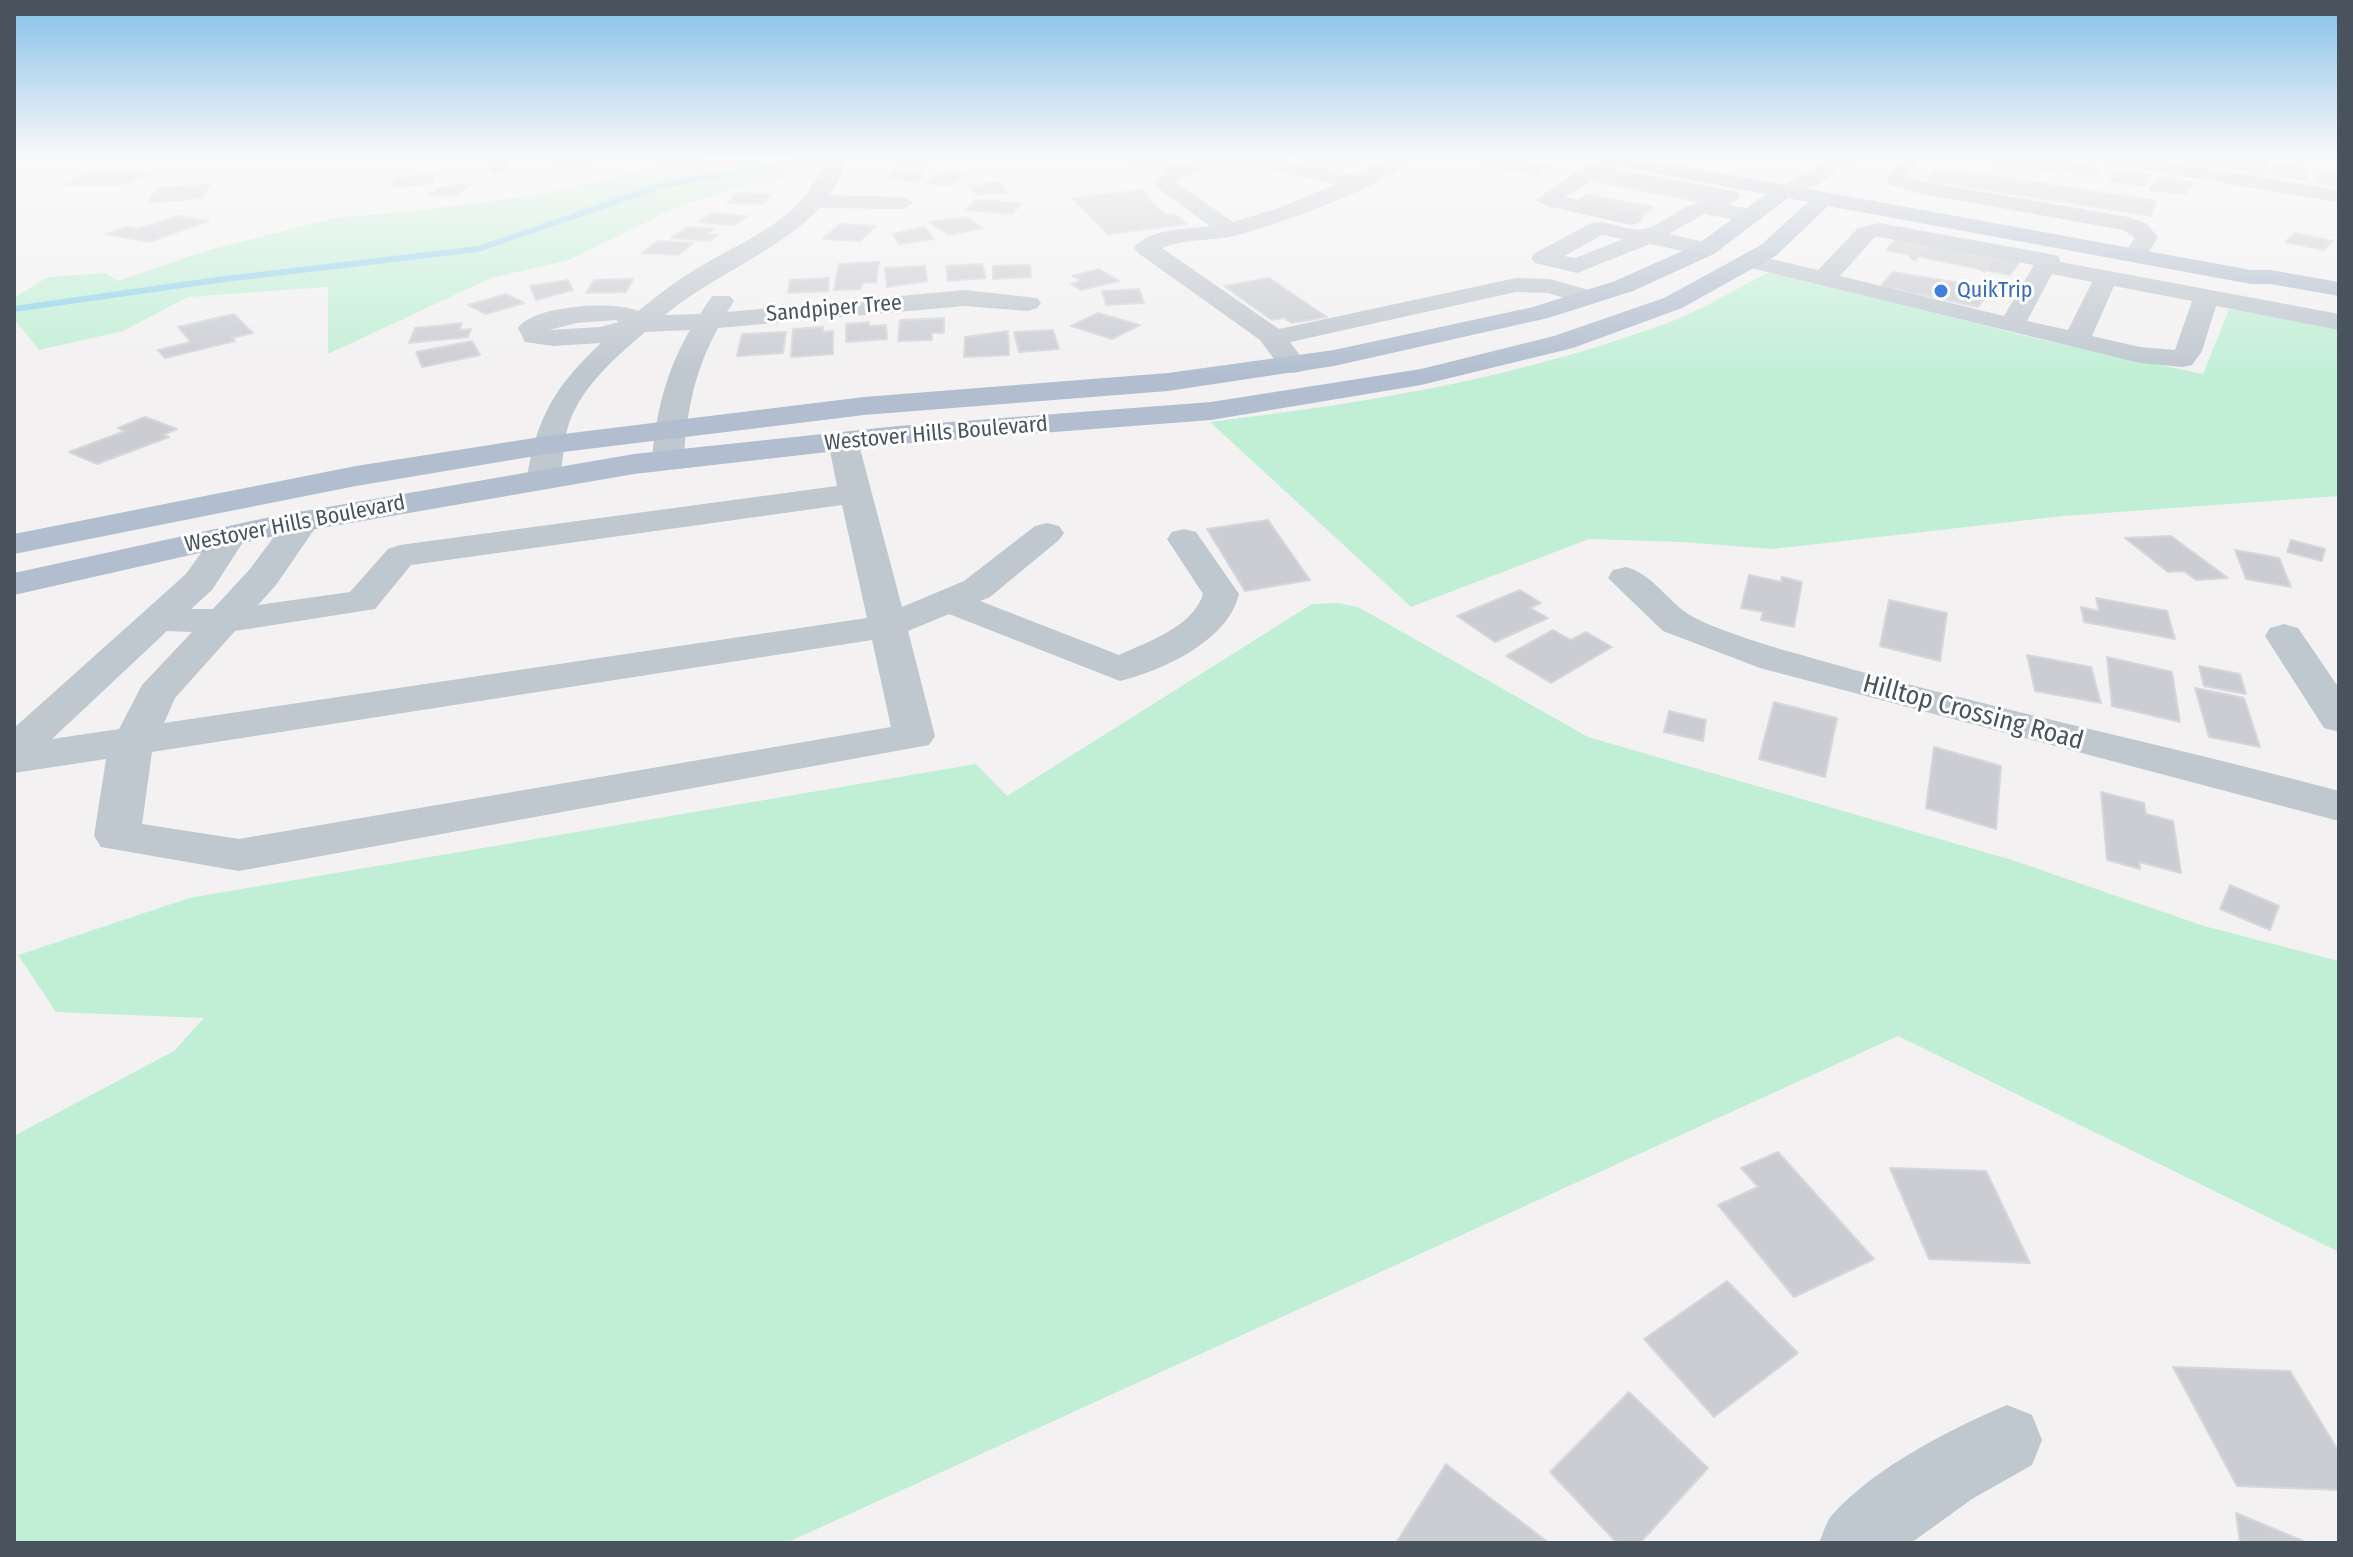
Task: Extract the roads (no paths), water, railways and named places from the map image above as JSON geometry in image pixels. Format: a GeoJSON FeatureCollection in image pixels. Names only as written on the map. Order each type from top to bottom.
{"type":"FeatureCollection","features":[{"type":"Feature","properties":{"kind":"main road","name":"Westover Hills Boulevard"},"geometry":{"type":"LineString","coordinates":[[14,544],[326,481],[545,462],[668,445],[864,406],[1168,382],[1293,365],[1442,337],[1589,297],[1624,286],[1706,249],[1734,230]]}},
{"type":"Feature","properties":{"kind":"main road","name":"Westover Hills Boulevard"},"geometry":{"type":"LineString","coordinates":[[668,445],[843,441],[1211,411],[1421,377],[1563,342],[1673,303],[1751,261],[1791,230]]}},
{"type":"Feature","properties":{"kind":"main road"},"geometry":{"type":"LineString","coordinates":[[1998,230],[2251,277],[2270,277],[2339,289]]}},
{"type":"Feature","properties":{"kind":"main road"},"geometry":{"type":"LineString","coordinates":[[2032,230],[2249,268],[2270,277]]}},
{"type":"Feature","properties":{"kind":"main road"},"geometry":{"type":"LineString","coordinates":[[1706,249],[1751,261]]}},
{"type":"Feature","properties":{"kind":"main road","name":"Westover Hills Boulevard"},"geometry":{"type":"LineString","coordinates":[[14,584],[303,521],[545,462]]}},
{"type":"Feature","properties":{"kind":"street"},"geometry":{"type":"LineString","coordinates":[[545,462],[559,413],[598,360],[699,278],[757,246],[778,230]]}},
{"type":"Feature","properties":{"kind":"street"},"geometry":{"type":"LineString","coordinates":[[1230,230],[1159,241],[1146,248],[1273,338],[1293,365]]}},
{"type":"Feature","properties":{"kind":"street"},"geometry":{"type":"LineString","coordinates":[[1596,230],[1543,258],[1577,266],[1663,230]]}},
{"type":"Feature","properties":{"kind":"street"},"geometry":{"type":"LineString","coordinates":[[1608,230],[1706,249]]}},
{"type":"Feature","properties":{"kind":"street"},"geometry":{"type":"LineString","coordinates":[[2140,230],[2147,237],[2140,248]]}},
{"type":"Feature","properties":{"kind":"street"},"geometry":{"type":"LineString","coordinates":[[1824,279],[1871,231],[1945,256],[2106,278],[2339,322]]}},
{"type":"Feature","properties":{"kind":"street"},"geometry":{"type":"LineString","coordinates":[[2012,326],[2043,270],[2069,244]]}},
{"type":"Feature","properties":{"kind":"street"},"geometry":{"type":"LineString","coordinates":[[668,445],[681,369],[757,246]]}},
{"type":"Feature","properties":{"kind":"street"},"geometry":{"type":"LineString","coordinates":[[1751,261],[2012,326],[2140,355],[2182,359],[2188,351],[2206,297]]}},
{"type":"Feature","properties":{"kind":"street"},"geometry":{"type":"LineString","coordinates":[[2003,277],[2043,270]]}},
{"type":"Feature","properties":{"kind":"street"},"geometry":{"type":"LineString","coordinates":[[2076,340],[2106,278]]}},
{"type":"Feature","properties":{"kind":"street"},"geometry":{"type":"LineString","coordinates":[[1273,338],[1516,285],[1550,286],[1589,297]]}},
{"type":"Feature","properties":{"kind":"street","name":"Sandpiper Tree"},"geometry":{"type":"LineString","coordinates":[[640,324],[709,321],[965,298],[1028,303]]}},
{"type":"Feature","properties":{"kind":"street"},"geometry":{"type":"LineString","coordinates":[[303,521],[263,577],[156,694],[132,748],[117,836],[239,855],[914,736],[843,441]]}},
{"type":"Feature","properties":{"kind":"street"},"geometry":{"type":"LineString","coordinates":[[158,620],[223,621],[362,601],[400,556],[855,493]]}},
{"type":"Feature","properties":{"kind":"street"},"geometry":{"type":"LineString","coordinates":[[14,759],[132,748],[341,711],[888,626],[977,589],[1047,533]]}},
{"type":"Feature","properties":{"kind":"street"},"geometry":{"type":"LineString","coordinates":[[14,751],[199,582],[230,536]]}},
{"type":"Feature","properties":{"kind":"street"},"geometry":{"type":"LineString","coordinates":[[952,600],[973,612],[1120,669],[1171,645],[1203,624],[1219,607],[1221,594],[1184,539]]}},
{"type":"Feature","properties":{"kind":"street","name":"Hilltop Crossing Road"},"geometry":{"type":"LineString","coordinates":[[1626,578],[1676,623],[1774,660],[2112,750],[2244,780],[2339,806]]}},
{"type":"Feature","properties":{"kind":"street"},"geometry":{"type":"LineString","coordinates":[[2284,636],[2339,719]]}},
{"type":"Feature","properties":{"kind":"street"},"geometry":{"type":"LineString","coordinates":[[1856,1543],[1892,1509],[1948,1470],[2007,1440]]}},
{"type":"Feature","properties":{"kind":"waterway"},"geometry":{"type":"LineString","coordinates":[[14,309],[217,280],[478,249],[534,230]]}},
{"type":"Feature","properties":{"kind":"tunnel"},"geometry":{"type":"LineString","coordinates":[[1906,254],[1919,240]]}},
{"type":"Feature","properties":{"kind":"tunnel"},"geometry":{"type":"LineString","coordinates":[[1975,267],[1984,253]]}},
{"type":"Feature","properties":{"kind":"place","name":"QuikTrip"},"geometry":{"type":"Point","coordinates":[1941,291]}}]}
